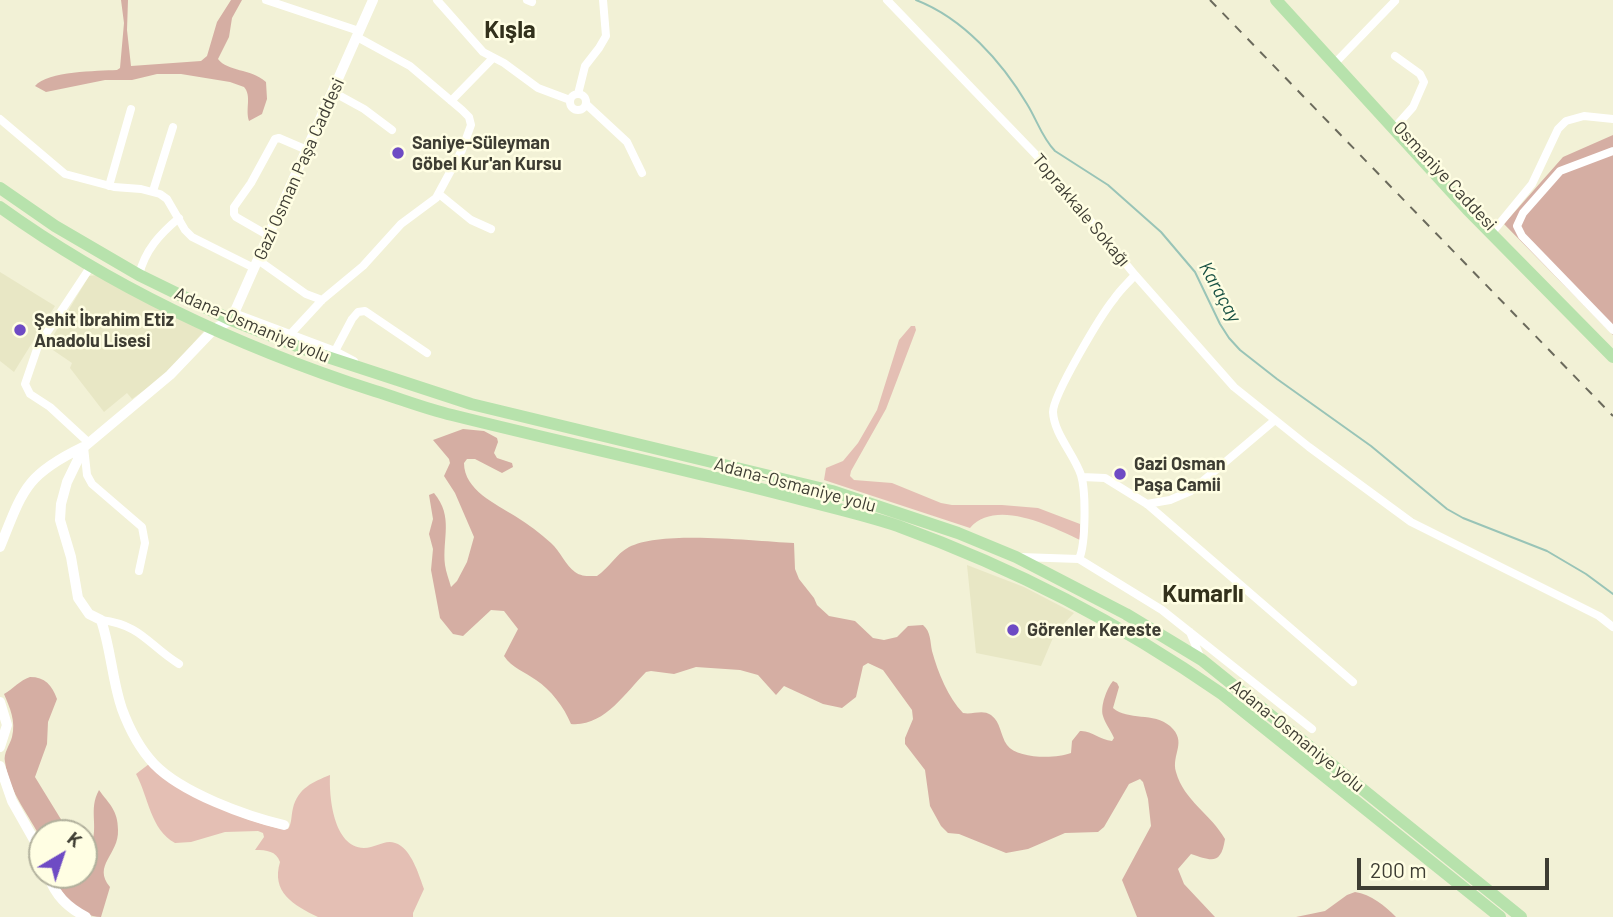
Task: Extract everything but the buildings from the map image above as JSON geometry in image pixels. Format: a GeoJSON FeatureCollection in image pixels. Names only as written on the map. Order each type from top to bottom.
{"type":"FeatureCollection","features":[{"type":"Feature","properties":{"kind":"highway","name":"Osmaniye Caddesi"},"geometry":{"type":"LineString","coordinates":[[1278,0],[1495,229],[1613,348]]}},
{"type":"Feature","properties":{"kind":"highway"},"geometry":{"type":"LineString","coordinates":[[1278,0],[1467,209],[1613,357]]}},
{"type":"Feature","properties":{"kind":"highway","name":"Adana-Osmaniye yolu"},"geometry":{"type":"LineString","coordinates":[[0,188],[55,226],[139,275],[371,373],[471,404],[832,491],[958,533],[1016,557],[1126,614],[1202,660],[1521,917]]}},
{"type":"Feature","properties":{"kind":"highway","name":"Adana-Osmaniye yolu"},"geometry":{"type":"LineString","coordinates":[[0,206],[91,266],[146,297],[283,359],[448,414],[751,486],[894,525],[981,558],[1038,584],[1103,617],[1175,661],[1222,694],[1500,917]]}},
{"type":"Feature","properties":{"kind":"street"},"geometry":{"type":"LineString","coordinates":[[266,0],[358,34],[410,66],[469,117],[471,125],[462,150],[432,203],[401,224],[363,266],[322,300],[287,338],[335,351],[371,373]]}},
{"type":"Feature","properties":{"kind":"street","name":"Gazi Osman Paşa Caddesi"},"geometry":{"type":"LineString","coordinates":[[233,316],[373,0]]}},
{"type":"Feature","properties":{"kind":"street"},"geometry":{"type":"LineString","coordinates":[[440,0],[478,48],[538,89],[570,100]]}},
{"type":"Feature","properties":{"kind":"street"},"geometry":{"type":"LineString","coordinates":[[570,100],[578,94],[584,66],[606,36],[603,0]]}},
{"type":"Feature","properties":{"kind":"street","name":"Toprakkale Sokağı"},"geometry":{"type":"LineString","coordinates":[[887,0],[1040,159],[1222,375],[1275,420],[1411,522],[1599,616],[1613,627]]}},
{"type":"Feature","properties":{"kind":"street"},"geometry":{"type":"LineString","coordinates":[[1337,61],[1395,1]]}},
{"type":"Feature","properties":{"kind":"street"},"geometry":{"type":"LineString","coordinates":[[1395,56],[1420,74],[1424,82],[1413,107],[1397,125]]}},
{"type":"Feature","properties":{"kind":"street"},"geometry":{"type":"LineString","coordinates":[[451,101],[493,58]]}},
{"type":"Feature","properties":{"kind":"street"},"geometry":{"type":"LineString","coordinates":[[333,92],[359,106],[392,130]]}},
{"type":"Feature","properties":{"kind":"street"},"geometry":{"type":"LineString","coordinates":[[578,94],[585,97],[586,104],[627,142],[642,173]]}},
{"type":"Feature","properties":{"kind":"street"},"geometry":{"type":"LineString","coordinates":[[570,100],[571,106],[578,110],[586,104]]}},
{"type":"Feature","properties":{"kind":"street"},"geometry":{"type":"LineString","coordinates":[[109,186],[131,109]]}},
{"type":"Feature","properties":{"kind":"street"},"geometry":{"type":"LineString","coordinates":[[1495,229],[1532,184],[1558,129],[1566,121],[1584,116],[1613,119]]}},
{"type":"Feature","properties":{"kind":"street"},"geometry":{"type":"LineString","coordinates":[[0,118],[61,172],[109,186],[153,191],[167,199],[192,237],[256,264],[306,294],[322,300]]}},
{"type":"Feature","properties":{"kind":"street"},"geometry":{"type":"LineString","coordinates":[[153,191],[173,127]]}},
{"type":"Feature","properties":{"kind":"street"},"geometry":{"type":"LineString","coordinates":[[269,236],[236,217],[234,207],[251,183],[275,139],[279,138],[307,149]]}},
{"type":"Feature","properties":{"kind":"street"},"geometry":{"type":"LineString","coordinates":[[1613,151],[1560,171],[1528,206],[1519,218],[1517,226],[1522,236],[1613,330]]}},
{"type":"Feature","properties":{"kind":"street"},"geometry":{"type":"LineString","coordinates":[[439,194],[471,220],[491,229]]}},
{"type":"Feature","properties":{"kind":"street"},"geometry":{"type":"LineString","coordinates":[[139,275],[143,261],[154,242],[178,218]]}},
{"type":"Feature","properties":{"kind":"street"},"geometry":{"type":"LineString","coordinates":[[91,266],[38,346],[24,384],[30,394],[50,407],[86,445],[87,475],[92,484],[142,527],[145,543],[139,571]]}},
{"type":"Feature","properties":{"kind":"street"},"geometry":{"type":"LineString","coordinates":[[1079,559],[1084,543],[1082,477],[1055,423],[1054,402],[1112,301],[1135,275]]}},
{"type":"Feature","properties":{"kind":"street"},"geometry":{"type":"LineString","coordinates":[[335,351],[352,318],[362,311],[375,316],[427,353]]}},
{"type":"Feature","properties":{"kind":"street"},"geometry":{"type":"LineString","coordinates":[[0,547],[30,482],[52,463],[86,445],[170,375],[214,329],[233,316]]}},
{"type":"Feature","properties":{"kind":"street"},"geometry":{"type":"LineString","coordinates":[[1147,504],[1170,500],[1191,491],[1275,420]]}},
{"type":"Feature","properties":{"kind":"street"},"geometry":{"type":"LineString","coordinates":[[86,445],[63,494],[60,520],[71,557],[78,598],[89,614],[138,631],[179,663]]}},
{"type":"Feature","properties":{"kind":"street"},"geometry":{"type":"LineString","coordinates":[[1082,477],[1105,478],[1147,504],[1353,682]]}},
{"type":"Feature","properties":{"kind":"street"},"geometry":{"type":"LineString","coordinates":[[1016,557],[1079,559],[1150,602],[1189,630],[1312,729]]}},
{"type":"Feature","properties":{"kind":"street"},"geometry":{"type":"LineString","coordinates":[[101,620],[125,718],[142,749],[154,764],[170,776],[218,802],[253,817],[284,825]]}},
{"type":"Feature","properties":{"kind":"street"},"geometry":{"type":"LineString","coordinates":[[1189,630],[1202,660]]}},
{"type":"Feature","properties":{"kind":"street"},"geometry":{"type":"LineString","coordinates":[[0,702],[7,725],[0,747]]}},
{"type":"Feature","properties":{"kind":"street"},"geometry":{"type":"LineString","coordinates":[[0,766],[12,801],[28,829]]}},
{"type":"Feature","properties":{"kind":"street"},"geometry":{"type":"LineString","coordinates":[[53,889],[62,901],[86,917]]}},
{"type":"Feature","properties":{"kind":"shaded area"},"geometry":{"type":"Polygon","coordinates":[[[121,0],[128,0],[127,30],[131,66],[201,61],[207,56],[217,22],[231,0],[242,0],[232,18],[229,37],[218,59],[227,66],[253,74],[266,82],[267,99],[262,114],[249,121],[248,94],[244,87],[181,74],[157,74],[132,80],[105,80],[46,92],[35,86],[50,77],[120,68],[124,23],[121,0]]]}},
{"type":"Feature","properties":{"kind":"shaded area"},"geometry":{"type":"Polygon","coordinates":[[[1613,135],[1613,335],[1504,224],[1563,157],[1613,135]]]}},
{"type":"Feature","properties":{"kind":"shaded area","name":"Şehit İbrahim Etiz Anadolu Lisesi"},"geometry":{"type":"Polygon","coordinates":[[[0,272],[55,306],[14,372],[0,361],[0,272]]]}},
{"type":"Feature","properties":{"kind":"shaded area"},"geometry":{"type":"Polygon","coordinates":[[[97,275],[205,330],[163,377],[132,399],[127,393],[104,412],[70,368],[72,363],[47,346],[89,276],[97,275]]]}},
{"type":"Feature","properties":{"kind":"shaded area"},"geometry":{"type":"Polygon","coordinates":[[[911,326],[915,326],[916,330],[886,409],[850,476],[854,480],[892,483],[952,505],[1038,508],[1080,524],[1080,540],[1055,528],[1009,515],[994,515],[981,519],[970,528],[824,480],[826,468],[843,461],[858,443],[877,410],[899,340],[911,326]]]}},
{"type":"Feature","properties":{"kind":"shaded area"},"geometry":{"type":"Polygon","coordinates":[[[463,429],[484,431],[497,438],[494,453],[497,458],[512,463],[513,467],[502,473],[475,459],[467,459],[464,463],[469,481],[482,495],[543,536],[580,575],[597,576],[629,547],[663,539],[709,538],[794,543],[795,569],[817,605],[829,616],[855,621],[873,638],[884,640],[897,637],[908,626],[923,625],[929,634],[940,676],[958,707],[963,713],[984,712],[991,715],[997,721],[1007,745],[1019,753],[1047,757],[1071,753],[1072,741],[1080,731],[1112,741],[1114,738],[1104,719],[1102,707],[1111,684],[1113,681],[1117,683],[1119,687],[1113,708],[1126,714],[1164,722],[1175,732],[1178,743],[1175,766],[1180,782],[1225,839],[1218,857],[1210,859],[1191,854],[1178,869],[1184,884],[1215,917],[1137,917],[1122,880],[1151,826],[1148,799],[1140,779],[1129,784],[1104,827],[1098,832],[1065,833],[1028,849],[1006,853],[959,834],[948,833],[930,806],[925,770],[905,744],[913,719],[912,710],[883,670],[868,663],[863,666],[856,697],[842,708],[823,704],[784,686],[776,695],[758,675],[740,670],[696,667],[674,674],[646,672],[604,714],[594,720],[571,724],[561,705],[547,689],[504,656],[518,629],[504,611],[491,610],[463,636],[453,634],[440,618],[431,570],[433,549],[429,534],[433,519],[429,495],[434,493],[444,511],[444,555],[451,587],[467,562],[474,537],[455,493],[444,476],[449,459],[433,440],[463,429]]]}},
{"type":"Feature","properties":{"kind":"shaded area"},"geometry":{"type":"Polygon","coordinates":[[[967,565],[1024,587],[1074,613],[1055,633],[1041,666],[976,653],[967,565]]]}},
{"type":"Feature","properties":{"kind":"shaded area"},"geometry":{"type":"Polygon","coordinates":[[[30,677],[40,678],[53,690],[57,699],[48,722],[47,744],[35,777],[61,819],[29,819],[7,774],[5,759],[12,737],[13,720],[4,694],[30,677]]]}},
{"type":"Feature","properties":{"kind":"shaded area"},"geometry":{"type":"Polygon","coordinates":[[[149,764],[181,786],[227,811],[281,829],[288,829],[298,795],[312,783],[330,775],[332,807],[339,830],[345,839],[364,848],[387,842],[396,843],[412,860],[424,889],[413,917],[318,917],[293,902],[281,889],[278,872],[280,862],[276,855],[255,850],[264,837],[263,833],[258,831],[225,832],[191,842],[175,843],[160,830],[136,774],[149,764]]]}},
{"type":"Feature","properties":{"kind":"shaded area"},"geometry":{"type":"Polygon","coordinates":[[[99,790],[115,812],[118,823],[115,846],[105,866],[105,879],[110,887],[101,917],[78,909],[61,889],[98,889],[98,819],[94,819],[99,790]]]}},
{"type":"Feature","properties":{"kind":"shaded area"},"geometry":{"type":"Polygon","coordinates":[[[1355,892],[1372,898],[1396,917],[1296,917],[1325,911],[1355,892]]]}},
{"type":"Feature","properties":{"kind":"waterway","name":"Karaçay"},"geometry":{"type":"LineString","coordinates":[[916,0],[950,18],[993,57],[1017,88],[1055,151],[1108,185],[1161,232],[1195,272],[1220,324],[1240,350],[1371,446],[1447,509],[1463,518],[1547,551],[1613,594]]}},
{"type":"Feature","properties":{"kind":"railway"},"geometry":{"type":"LineString","coordinates":[[1210,0],[1613,416]]}},
{"type":"Feature","properties":{"kind":"place","name":"Saniye-Süleyman Göbel Kur'an Kursu"},"geometry":{"type":"Point","coordinates":[398,153]}},
{"type":"Feature","properties":{"kind":"place","name":"Şehit İbrahim Etiz Anadolu Lisesi"},"geometry":{"type":"Point","coordinates":[20,330]}},
{"type":"Feature","properties":{"kind":"place","name":"Gazi Osman Paşa Camii"},"geometry":{"type":"Point","coordinates":[1120,474]}},
{"type":"Feature","properties":{"kind":"place","name":"Görenler Kereste"},"geometry":{"type":"Point","coordinates":[1013,630]}},
{"type":"Feature","properties":{"kind":"district","name":"Kışla"},"geometry":{"type":"Point","coordinates":[510,30]}},
{"type":"Feature","properties":{"kind":"district","name":"Kumarlı"},"geometry":{"type":"Point","coordinates":[1203,594]}}]}
